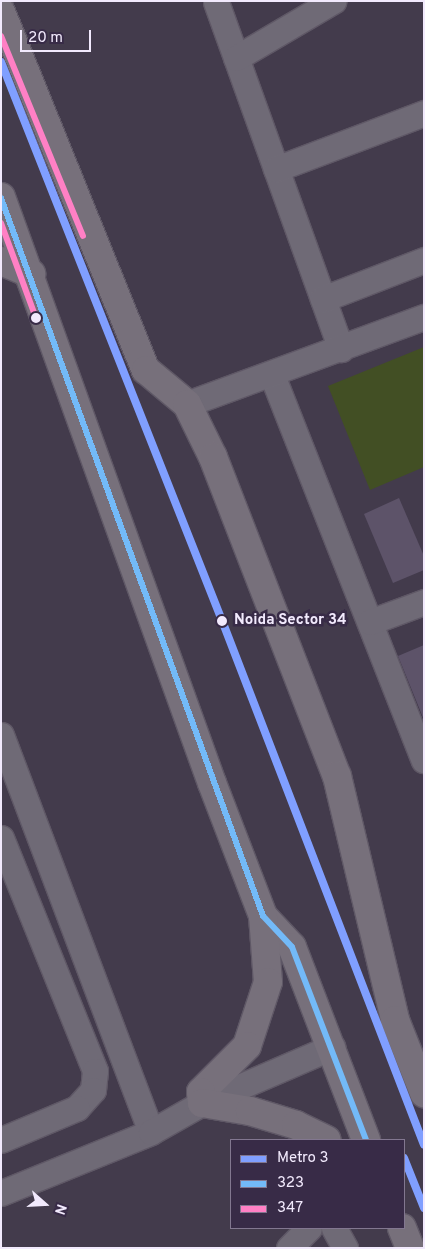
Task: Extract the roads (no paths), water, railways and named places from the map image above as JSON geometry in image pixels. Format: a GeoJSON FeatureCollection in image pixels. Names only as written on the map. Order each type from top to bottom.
{"type":"FeatureCollection","features":[{"type":"Feature","properties":{"kind":"main road"},"geometry":{"type":"LineString","coordinates":[[1,12],[146,370],[187,404],[213,457],[337,776],[395,1020],[424,1093]]}},
{"type":"Feature","properties":{"kind":"main road"},"geometry":{"type":"LineString","coordinates":[[1,197],[32,274],[111,508],[263,916],[268,982],[265,992],[247,1046],[201,1092],[202,1104],[250,1111],[296,1125],[325,1139]]}},
{"type":"Feature","properties":{"kind":"main road"},"geometry":{"type":"LineString","coordinates":[[1,261],[32,274]]}},
{"type":"Feature","properties":{"kind":"main road"},"geometry":{"type":"LineString","coordinates":[[263,916],[292,947],[332,1047],[366,1139]]}},
{"type":"Feature","properties":{"kind":"main road"},"geometry":{"type":"LineString","coordinates":[[402,1229],[410,1248]]}},
{"type":"Feature","properties":{"kind":"street"},"geometry":{"type":"LineString","coordinates":[[236,58],[333,1]]}},
{"type":"Feature","properties":{"kind":"street"},"geometry":{"type":"LineString","coordinates":[[216,2],[341,349]]}},
{"type":"Feature","properties":{"kind":"street"},"geometry":{"type":"LineString","coordinates":[[276,169],[424,113]]}},
{"type":"Feature","properties":{"kind":"street"},"geometry":{"type":"LineString","coordinates":[[323,299],[424,260]]}},
{"type":"Feature","properties":{"kind":"street"},"geometry":{"type":"LineString","coordinates":[[187,404],[272,375],[424,317]]}},
{"type":"Feature","properties":{"kind":"street"},"geometry":{"type":"LineString","coordinates":[[272,375],[424,760]]}},
{"type":"Feature","properties":{"kind":"street"},"geometry":{"type":"LineString","coordinates":[[370,622],[424,602]]}},
{"type":"Feature","properties":{"kind":"street"},"geometry":{"type":"LineString","coordinates":[[1,735],[150,1132]]}},
{"type":"Feature","properties":{"kind":"street"},"geometry":{"type":"LineString","coordinates":[[1,838],[95,1070],[93,1090],[77,1108],[1,1140]]}},
{"type":"Feature","properties":{"kind":"street"},"geometry":{"type":"LineString","coordinates":[[1,1193],[150,1132],[202,1104],[332,1047]]}},
{"type":"Feature","properties":{"kind":"street"},"geometry":{"type":"LineString","coordinates":[[289,1248],[308,1229]]}},
{"type":"Feature","properties":{"kind":"street"},"geometry":{"type":"LineString","coordinates":[[334,1229],[344,1248]]}},
{"type":"Feature","properties":{"kind":"metro line","name":"3"},"geometry":{"type":"LineString","coordinates":[[1,62],[223,623],[424,1145]]}},
{"type":"Feature","properties":{"kind":"metro line","name":"3"},"geometry":{"type":"LineString","coordinates":[[405,1160],[424,1208]]}},
{"type":"Feature","properties":{"kind":"place","name":"Noida Sector 34"},"geometry":{"type":"Point","coordinates":[222,621]}}]}
